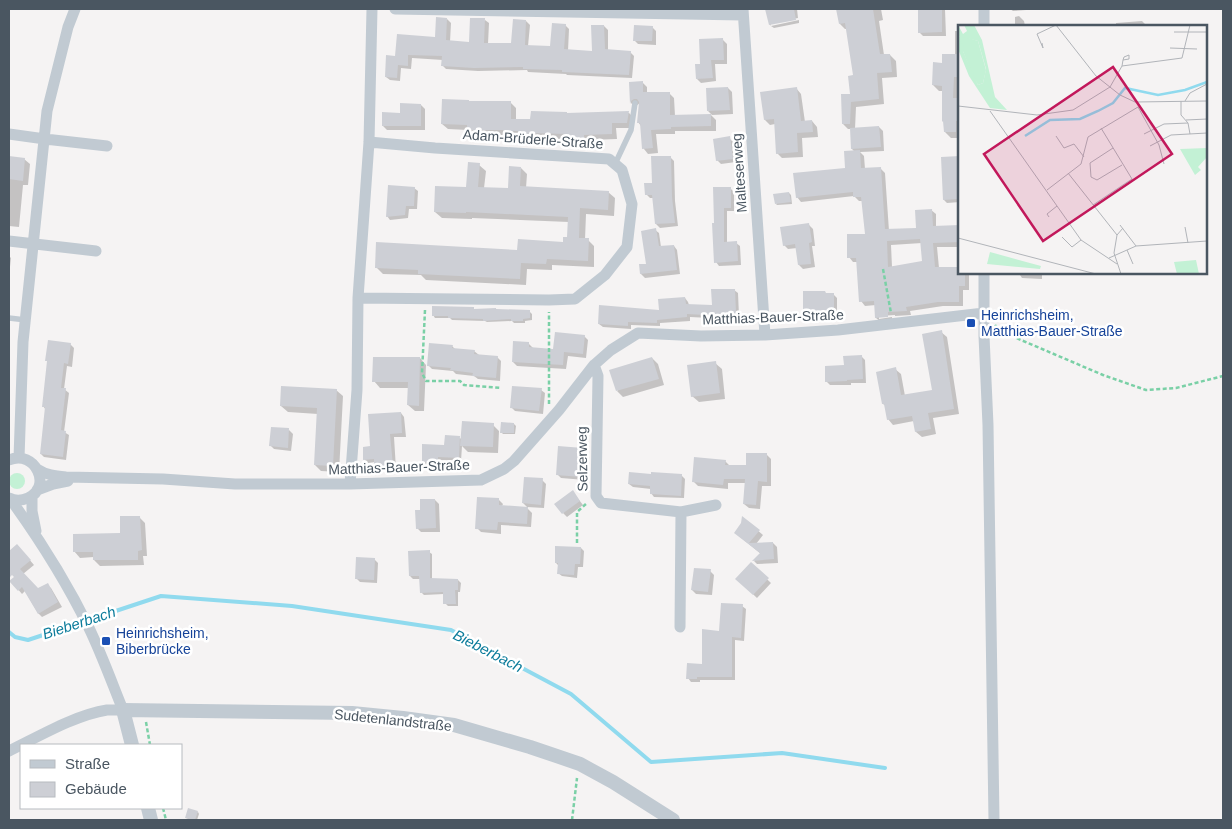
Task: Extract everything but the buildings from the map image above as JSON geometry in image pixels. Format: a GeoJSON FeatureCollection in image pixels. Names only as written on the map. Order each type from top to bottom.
{"type":"FeatureCollection","features":[{"type":"Feature","properties":{"kind":"street"},"geometry":{"type":"LineString","coordinates":[[14,459],[23,342],[48,111],[68,27],[75,9]]}},
{"type":"Feature","properties":{"kind":"street"},"geometry":{"type":"LineString","coordinates":[[350,484],[357,390],[358,298],[369,142],[372,9]]}},
{"type":"Feature","properties":{"kind":"street"},"geometry":{"type":"LineString","coordinates":[[395,9],[743,12]]}},
{"type":"Feature","properties":{"kind":"street"},"geometry":{"type":"LineString","coordinates":[[984,9],[984,25]]}},
{"type":"Feature","properties":{"kind":"street","name":"Malteserweg"},"geometry":{"type":"LineString","coordinates":[[743,12],[765,335]]}},
{"type":"Feature","properties":{"kind":"street"},"geometry":{"type":"LineString","coordinates":[[9,134],[107,146]]}},
{"type":"Feature","properties":{"kind":"street","name":"Adam-Brüderle-Straße"},"geometry":{"type":"LineString","coordinates":[[358,298],[549,300],[575,298],[605,275],[627,247],[632,204],[622,170],[608,159],[369,142]]}},
{"type":"Feature","properties":{"kind":"street"},"geometry":{"type":"LineString","coordinates":[[9,241],[96,251]]}},
{"type":"Feature","properties":{"kind":"street"},"geometry":{"type":"LineString","coordinates":[[984,274],[994,820]]}},
{"type":"Feature","properties":{"kind":"street","name":"Matthias-Bauer-Straße"},"geometry":{"type":"LineString","coordinates":[[14,459],[26,459],[37,469],[53,476],[84,478],[163,479],[235,484],[350,484],[481,480],[504,469],[514,461],[549,422],[594,365],[611,350],[638,333],[701,336],[765,335],[838,330],[984,313]]}},
{"type":"Feature","properties":{"kind":"street","name":"Selzerweg"},"geometry":{"type":"LineString","coordinates":[[594,365],[598,376],[596,496],[601,503],[681,512],[716,504]]}},
{"type":"Feature","properties":{"kind":"street"},"geometry":{"type":"LineString","coordinates":[[37,469],[40,476],[39,484],[34,493],[32,511],[38,540]]}},
{"type":"Feature","properties":{"kind":"street","name":"Matthias-Bauer-Straße"},"geometry":{"type":"LineString","coordinates":[[10,499],[25,500],[34,493],[53,484],[84,478]]}},
{"type":"Feature","properties":{"kind":"street"},"geometry":{"type":"LineString","coordinates":[[10,499],[38,540],[90,630],[123,710],[132,744]]}},
{"type":"Feature","properties":{"kind":"street"},"geometry":{"type":"LineString","coordinates":[[680,627],[681,512]]}},
{"type":"Feature","properties":{"kind":"street"},"geometry":{"type":"LineString","coordinates":[[23,744],[86,716],[108,710],[123,710]]}},
{"type":"Feature","properties":{"kind":"street","name":"Sudetenlandstraße"},"geometry":{"type":"LineString","coordinates":[[123,710],[352,713],[454,726],[530,747],[580,764],[613,782],[672,820]]}},
{"type":"Feature","properties":{"kind":"lane"},"geometry":{"type":"LineString","coordinates":[[615,164],[631,130],[635,103]]}},
{"type":"Feature","properties":{"kind":"lane"},"geometry":{"type":"LineString","coordinates":[[9,318],[26,320]]}},
{"type":"Feature","properties":{"kind":"path"},"geometry":{"type":"LineString","coordinates":[[883,268],[893,324]]}},
{"type":"Feature","properties":{"kind":"path"},"geometry":{"type":"LineString","coordinates":[[426,298],[422,373],[426,381],[460,381],[464,385],[501,388]]}},
{"type":"Feature","properties":{"kind":"path"},"geometry":{"type":"LineString","coordinates":[[549,300],[549,422]]}},
{"type":"Feature","properties":{"kind":"path"},"geometry":{"type":"LineString","coordinates":[[984,313],[999,330],[1103,375],[1146,390],[1176,388],[1223,376]]}},
{"type":"Feature","properties":{"kind":"path"},"geometry":{"type":"LineString","coordinates":[[577,542],[577,512],[596,496]]}},
{"type":"Feature","properties":{"kind":"path"},"geometry":{"type":"LineString","coordinates":[[145,710],[146,731],[150,744]]}},
{"type":"Feature","properties":{"kind":"path"},"geometry":{"type":"LineString","coordinates":[[572,820],[580,764]]}},
{"type":"Feature","properties":{"kind":"green space"},"geometry":{"type":"Polygon","coordinates":[[[17,473],[25,481],[17,489],[9,481],[17,473]]]}},
{"type":"Feature","properties":{"kind":"waterway","name":"Bieberbach"},"geometry":{"type":"LineString","coordinates":[[9,632],[15,637],[28,640],[161,596],[292,606],[451,630],[571,694],[651,762],[782,753],[885,768]]}},
{"type":"Feature","properties":{"kind":"place","name":"Heinrichsheim, Matthias-Bauer-Straße"},"geometry":{"type":"Point","coordinates":[971,323]}},
{"type":"Feature","properties":{"kind":"place","name":"Heinrichsheim, Biberbrücke"},"geometry":{"type":"Point","coordinates":[106,641]}}]}
